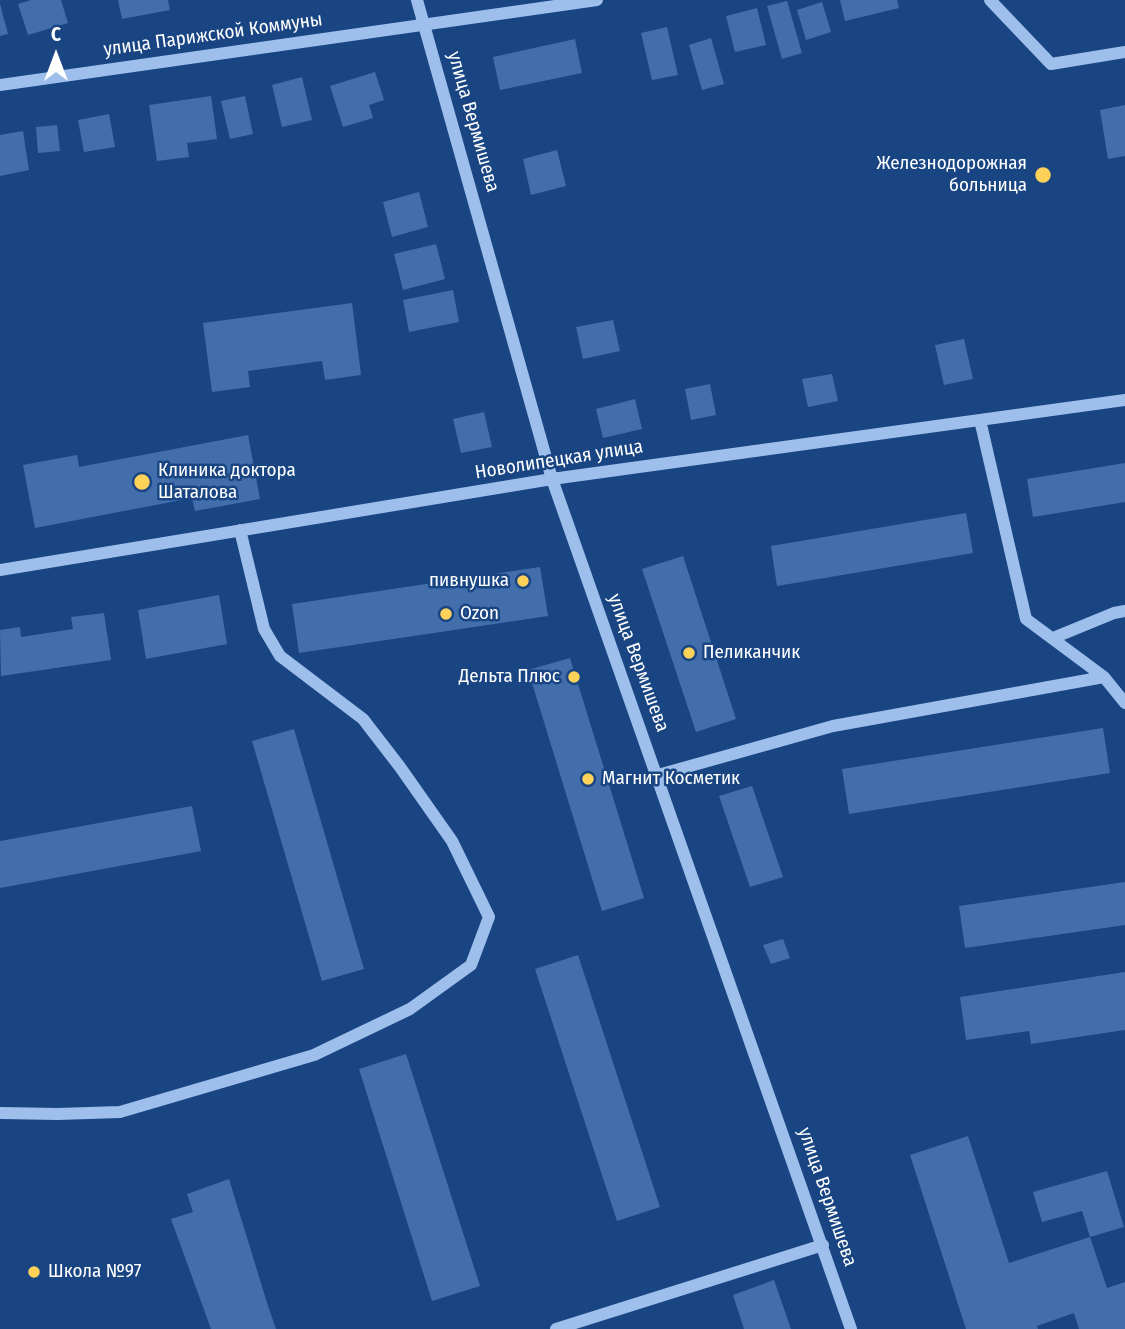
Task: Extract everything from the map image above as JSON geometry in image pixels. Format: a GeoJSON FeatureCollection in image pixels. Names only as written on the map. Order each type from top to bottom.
{"type":"FeatureCollection","features":[{"type":"Feature","properties":{"kind":"street","name":"улица Вермишева"},"geometry":{"type":"LineString","coordinates":[[417,0],[552,479],[851,1329]]}},
{"type":"Feature","properties":{"kind":"street","name":"улица Парижской Коммуны"},"geometry":{"type":"LineString","coordinates":[[0,85],[597,0]]}},
{"type":"Feature","properties":{"kind":"street"},"geometry":{"type":"LineString","coordinates":[[990,0],[1051,64],[1125,52]]}},
{"type":"Feature","properties":{"kind":"street","name":"Новолипецкая улица"},"geometry":{"type":"LineString","coordinates":[[0,570],[552,479],[1125,400]]}},
{"type":"Feature","properties":{"kind":"street"},"geometry":{"type":"LineString","coordinates":[[980,420],[1026,618],[1104,677],[1125,703]]}},
{"type":"Feature","properties":{"kind":"street"},"geometry":{"type":"LineString","coordinates":[[0,1113],[120,1112],[314,1055],[410,1009],[471,965],[489,918],[452,841],[363,719],[280,656],[264,629],[240,530]]}},
{"type":"Feature","properties":{"kind":"street"},"geometry":{"type":"LineString","coordinates":[[1053,638],[1125,611]]}},
{"type":"Feature","properties":{"kind":"street"},"geometry":{"type":"LineString","coordinates":[[658,775],[833,726],[1104,677]]}},
{"type":"Feature","properties":{"kind":"street"},"geometry":{"type":"LineString","coordinates":[[556,1329],[823,1245]]}},
{"type":"Feature","properties":{"kind":"building"},"geometry":{"type":"Polygon","coordinates":[[[31,0],[61,0],[68,23],[28,35],[18,4],[31,0]]]}},
{"type":"Feature","properties":{"kind":"building"},"geometry":{"type":"Polygon","coordinates":[[[118,0],[168,0],[170,10],[122,19],[118,0]]]}},
{"type":"Feature","properties":{"kind":"building"},"geometry":{"type":"Polygon","coordinates":[[[840,0],[897,0],[899,8],[845,21],[840,0]]]}},
{"type":"Feature","properties":{"kind":"building"},"geometry":{"type":"Polygon","coordinates":[[[787,1],[802,53],[782,59],[767,6],[787,1]]]}},
{"type":"Feature","properties":{"kind":"building"},"geometry":{"type":"Polygon","coordinates":[[[822,2],[831,32],[806,40],[797,10],[822,2]]]}},
{"type":"Feature","properties":{"kind":"building"},"geometry":{"type":"Polygon","coordinates":[[[0,4],[8,34],[0,36],[0,4]]]}},
{"type":"Feature","properties":{"kind":"building"},"geometry":{"type":"Polygon","coordinates":[[[757,8],[766,45],[735,52],[726,16],[757,8]]]}},
{"type":"Feature","properties":{"kind":"building"},"geometry":{"type":"Polygon","coordinates":[[[667,27],[678,75],[652,80],[641,33],[667,27]]]}},
{"type":"Feature","properties":{"kind":"building"},"geometry":{"type":"Polygon","coordinates":[[[711,38],[724,84],[702,90],[689,45],[711,38]]]}},
{"type":"Feature","properties":{"kind":"building"},"geometry":{"type":"Polygon","coordinates":[[[575,39],[582,73],[500,90],[493,57],[575,39]]]}},
{"type":"Feature","properties":{"kind":"building"},"geometry":{"type":"Polygon","coordinates":[[[375,72],[384,100],[369,105],[373,118],[343,127],[330,86],[375,72]]]}},
{"type":"Feature","properties":{"kind":"building"},"geometry":{"type":"Polygon","coordinates":[[[302,77],[312,120],[282,127],[272,85],[302,77]]]}},
{"type":"Feature","properties":{"kind":"building"},"geometry":{"type":"Polygon","coordinates":[[[211,96],[217,139],[187,143],[189,157],[157,161],[149,105],[211,96]]]}},
{"type":"Feature","properties":{"kind":"building"},"geometry":{"type":"Polygon","coordinates":[[[245,96],[253,134],[230,139],[221,101],[245,96]]]}},
{"type":"Feature","properties":{"kind":"building"},"geometry":{"type":"Polygon","coordinates":[[[1125,105],[1125,156],[1108,159],[1100,110],[1125,105]]]}},
{"type":"Feature","properties":{"kind":"building"},"geometry":{"type":"Polygon","coordinates":[[[109,114],[115,147],[84,152],[78,120],[109,114]]]}},
{"type":"Feature","properties":{"kind":"building"},"geometry":{"type":"Polygon","coordinates":[[[57,125],[60,151],[38,153],[36,127],[57,125]]]}},
{"type":"Feature","properties":{"kind":"building"},"geometry":{"type":"Polygon","coordinates":[[[23,131],[29,170],[0,176],[0,135],[23,131]]]}},
{"type":"Feature","properties":{"kind":"building"},"geometry":{"type":"Polygon","coordinates":[[[557,150],[566,186],[531,195],[523,159],[557,150]]]}},
{"type":"Feature","properties":{"kind":"building"},"geometry":{"type":"Polygon","coordinates":[[[419,192],[428,227],[392,237],[383,202],[419,192]]]}},
{"type":"Feature","properties":{"kind":"building"},"geometry":{"type":"Polygon","coordinates":[[[436,244],[445,279],[403,290],[394,254],[436,244]]]}},
{"type":"Feature","properties":{"kind":"building"},"geometry":{"type":"Polygon","coordinates":[[[453,290],[459,322],[409,332],[403,300],[453,290]]]}},
{"type":"Feature","properties":{"kind":"building"},"geometry":{"type":"Polygon","coordinates":[[[352,303],[361,375],[325,380],[322,361],[248,371],[250,387],[212,392],[203,323],[352,303]]]}},
{"type":"Feature","properties":{"kind":"building"},"geometry":{"type":"Polygon","coordinates":[[[613,320],[620,351],[583,359],[576,327],[613,320]]]}},
{"type":"Feature","properties":{"kind":"building"},"geometry":{"type":"Polygon","coordinates":[[[964,339],[973,379],[944,385],[935,345],[964,339]]]}},
{"type":"Feature","properties":{"kind":"building"},"geometry":{"type":"Polygon","coordinates":[[[832,374],[838,401],[808,407],[802,379],[832,374]]]}},
{"type":"Feature","properties":{"kind":"building"},"geometry":{"type":"Polygon","coordinates":[[[710,384],[716,415],[691,420],[685,389],[710,384]]]}},
{"type":"Feature","properties":{"kind":"building"},"geometry":{"type":"Polygon","coordinates":[[[635,399],[642,429],[603,438],[596,409],[635,399]]]}},
{"type":"Feature","properties":{"kind":"building"},"geometry":{"type":"Polygon","coordinates":[[[484,412],[492,447],[461,453],[453,419],[484,412]]]}},
{"type":"Feature","properties":{"kind":"building","name":"Клиника доктора Шаталова"},"geometry":{"type":"Polygon","coordinates":[[[248,435],[260,499],[195,511],[192,498],[35,528],[23,465],[77,455],[79,467],[248,435]]]}},
{"type":"Feature","properties":{"kind":"building"},"geometry":{"type":"Polygon","coordinates":[[[1125,463],[1125,502],[1033,517],[1027,479],[1125,463]]]}},
{"type":"Feature","properties":{"kind":"building"},"geometry":{"type":"Polygon","coordinates":[[[966,513],[973,553],[777,586],[771,546],[966,513]]]}},
{"type":"Feature","properties":{"kind":"building"},"geometry":{"type":"Polygon","coordinates":[[[683,556],[736,719],[696,732],[642,569],[683,556]]]}},
{"type":"Feature","properties":{"kind":"building"},"geometry":{"type":"Polygon","coordinates":[[[540,567],[548,616],[299,653],[292,604],[540,567]]]}},
{"type":"Feature","properties":{"kind":"building"},"geometry":{"type":"Polygon","coordinates":[[[219,595],[227,644],[146,659],[138,610],[219,595]]]}},
{"type":"Feature","properties":{"kind":"building"},"geometry":{"type":"Polygon","coordinates":[[[104,613],[111,660],[1,676],[0,630],[20,627],[21,637],[73,629],[71,617],[104,613]]]}},
{"type":"Feature","properties":{"kind":"building"},"geometry":{"type":"Polygon","coordinates":[[[570,658],[644,898],[602,911],[528,670],[570,658]]]}},
{"type":"Feature","properties":{"kind":"building"},"geometry":{"type":"Polygon","coordinates":[[[1103,728],[1110,773],[849,814],[842,769],[1103,728]]]}},
{"type":"Feature","properties":{"kind":"building"},"geometry":{"type":"Polygon","coordinates":[[[294,729],[364,969],[322,981],[252,741],[294,729]]]}},
{"type":"Feature","properties":{"kind":"building"},"geometry":{"type":"Polygon","coordinates":[[[752,786],[783,877],[750,887],[719,796],[752,786]]]}},
{"type":"Feature","properties":{"kind":"building"},"geometry":{"type":"Polygon","coordinates":[[[192,806],[201,851],[0,888],[0,841],[192,806]]]}},
{"type":"Feature","properties":{"kind":"building"},"geometry":{"type":"Polygon","coordinates":[[[1125,882],[1125,925],[965,948],[959,906],[1125,882]]]}},
{"type":"Feature","properties":{"kind":"building"},"geometry":{"type":"Polygon","coordinates":[[[783,939],[790,958],[771,964],[763,945],[783,939]]]}},
{"type":"Feature","properties":{"kind":"building"},"geometry":{"type":"Polygon","coordinates":[[[578,955],[660,1207],[617,1221],[535,969],[578,955]]]}},
{"type":"Feature","properties":{"kind":"building"},"geometry":{"type":"Polygon","coordinates":[[[1125,972],[1125,1030],[1031,1044],[1029,1031],[966,1040],[960,997],[1125,972]]]}},
{"type":"Feature","properties":{"kind":"building"},"geometry":{"type":"Polygon","coordinates":[[[406,1054],[480,1286],[432,1301],[359,1069],[406,1054]]]}},
{"type":"Feature","properties":{"kind":"building"},"geometry":{"type":"Polygon","coordinates":[[[968,1136],[1009,1263],[1090,1237],[1107,1288],[1125,1282],[1125,1329],[1079,1329],[1074,1313],[1037,1326],[1038,1329],[966,1329],[910,1155],[968,1136]]]}},
{"type":"Feature","properties":{"kind":"building"},"geometry":{"type":"Polygon","coordinates":[[[1107,1171],[1124,1227],[1090,1237],[1082,1211],[1042,1222],[1033,1192],[1107,1171]]]}},
{"type":"Feature","properties":{"kind":"building"},"geometry":{"type":"Polygon","coordinates":[[[229,1179],[276,1329],[211,1329],[171,1219],[193,1212],[187,1194],[229,1179]]]}},
{"type":"Feature","properties":{"kind":"building"},"geometry":{"type":"Polygon","coordinates":[[[774,1280],[791,1329],[744,1329],[733,1295],[774,1280]]]}},
{"type":"Feature","properties":{"kind":"place","name":"Железнодорожная больница"},"geometry":{"type":"Point","coordinates":[1043,175]}},
{"type":"Feature","properties":{"kind":"place","name":"Клиника доктора Шаталова"},"geometry":{"type":"Point","coordinates":[142,482]}},
{"type":"Feature","properties":{"kind":"place","name":"пивнушка"},"geometry":{"type":"Point","coordinates":[523,581]}},
{"type":"Feature","properties":{"kind":"place","name":"Ozon"},"geometry":{"type":"Point","coordinates":[446,614]}},
{"type":"Feature","properties":{"kind":"place","name":"Пеликанчик"},"geometry":{"type":"Point","coordinates":[689,653]}},
{"type":"Feature","properties":{"kind":"place","name":"Дельта Плюс"},"geometry":{"type":"Point","coordinates":[574,677]}},
{"type":"Feature","properties":{"kind":"place","name":"Магнит Косметик"},"geometry":{"type":"Point","coordinates":[588,779]}},
{"type":"Feature","properties":{"kind":"place","name":"Школа №97"},"geometry":{"type":"Point","coordinates":[34,1272]}}]}
